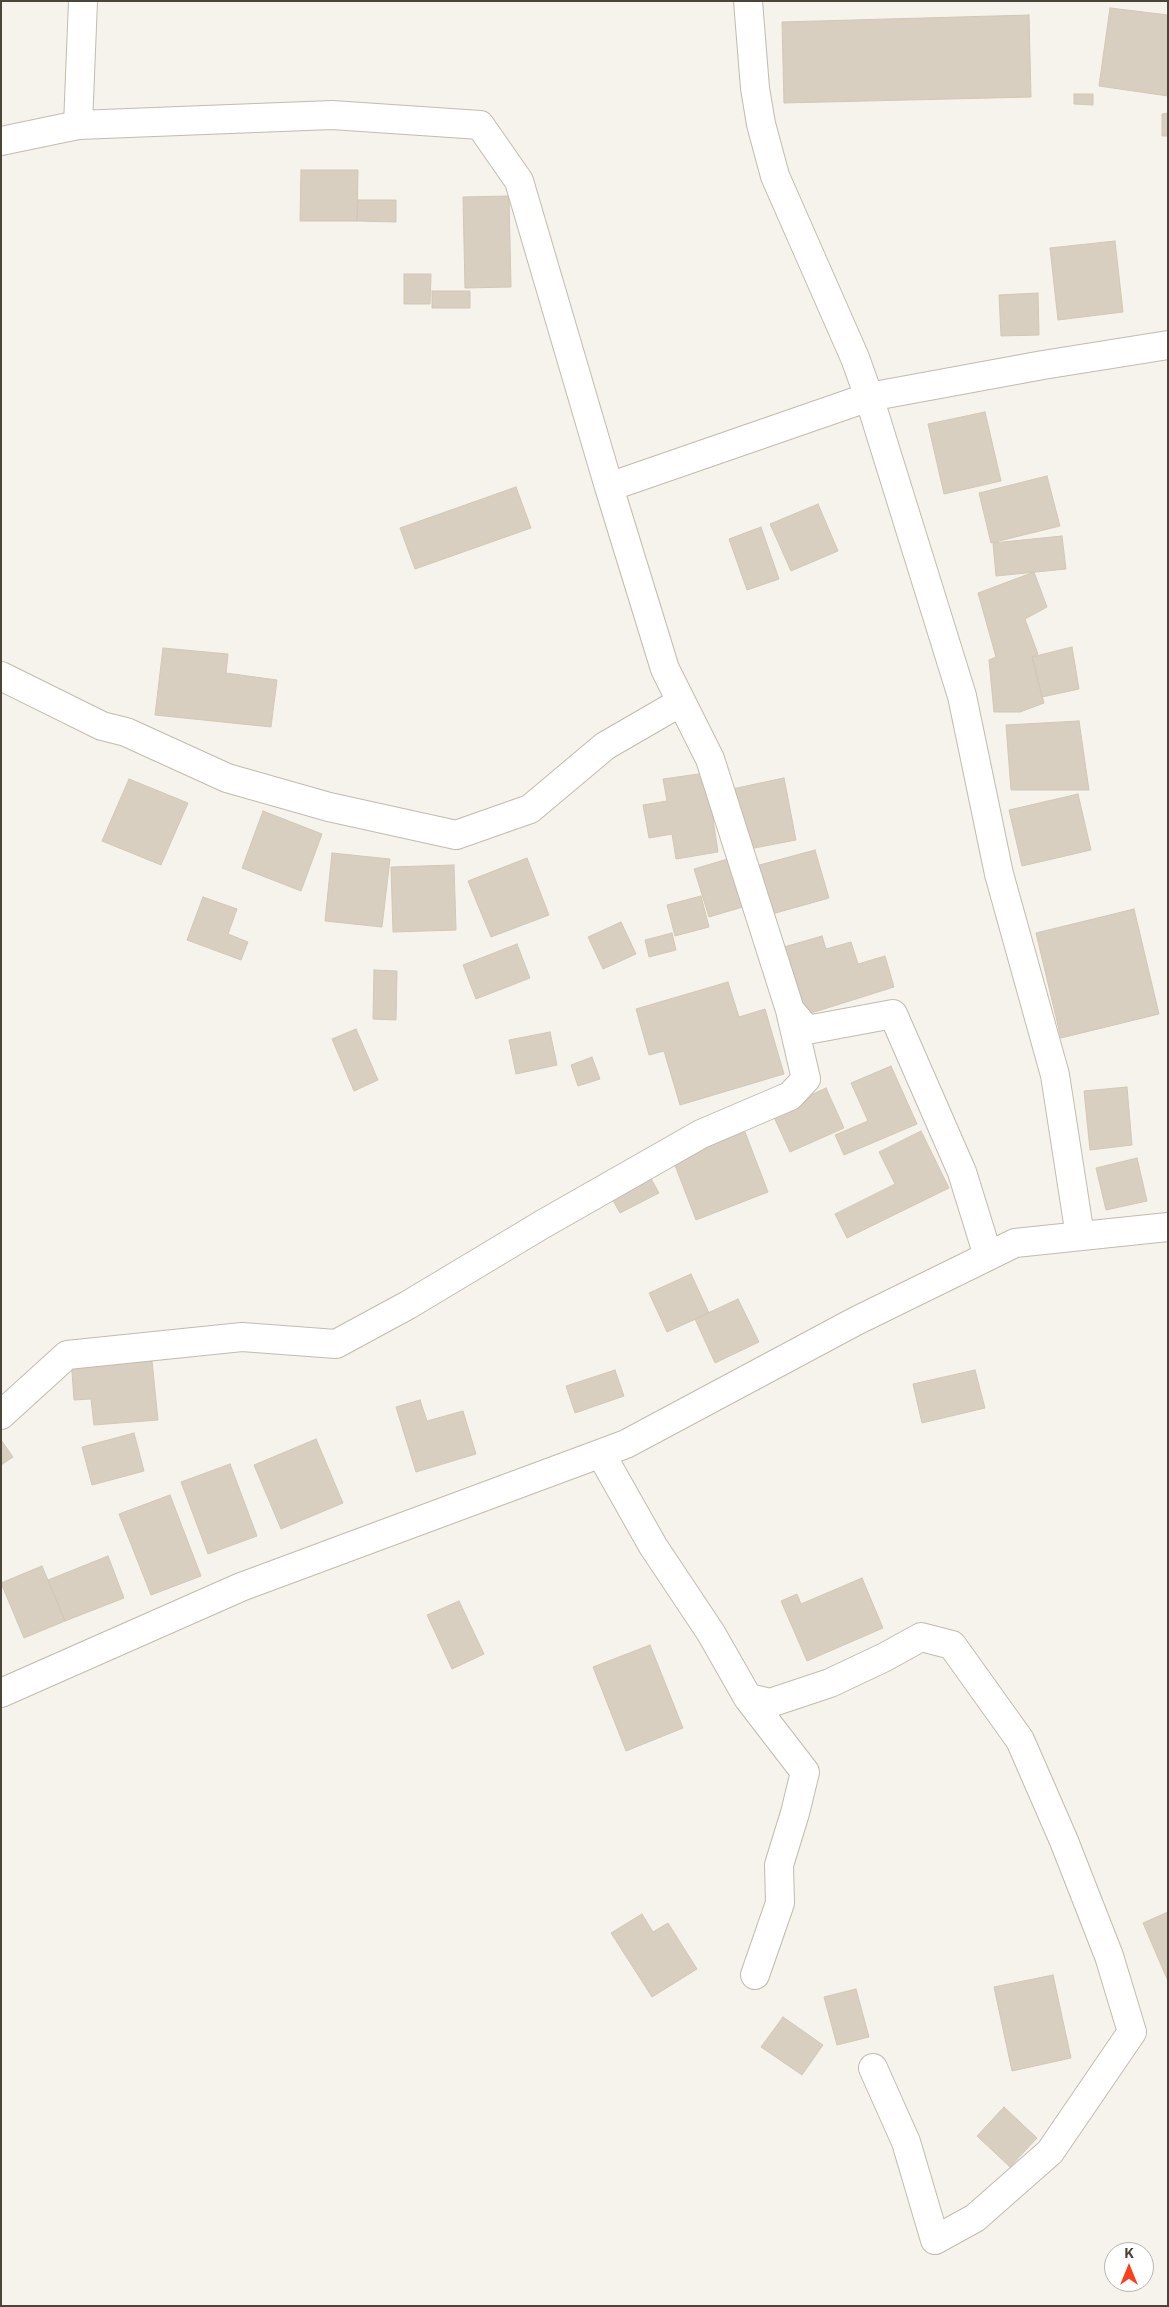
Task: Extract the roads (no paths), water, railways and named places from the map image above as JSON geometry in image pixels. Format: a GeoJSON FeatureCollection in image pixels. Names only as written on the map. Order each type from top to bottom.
{"type":"FeatureCollection","features":[{"type":"Feature","properties":{"kind":"street"},"geometry":{"type":"LineString","coordinates":[[78,125],[83,1]]}},
{"type":"Feature","properties":{"kind":"street"},"geometry":{"type":"LineString","coordinates":[[748,1],[754,88],[761,124],[775,176],[855,358],[869,397],[962,696],[999,874],[1055,1075],[1080,1236]]}},
{"type":"Feature","properties":{"kind":"street"},"geometry":{"type":"LineString","coordinates":[[1,141],[78,125],[332,115],[480,125],[519,181],[609,488],[665,669],[710,759],[790,1010],[806,1079],[790,1096],[701,1134],[408,1305],[336,1344],[242,1337],[67,1355],[1,1415]]}},
{"type":"Feature","properties":{"kind":"street"},"geometry":{"type":"LineString","coordinates":[[609,488],[869,397],[1043,365],[1168,345]]}},
{"type":"Feature","properties":{"kind":"street"},"geometry":{"type":"LineString","coordinates":[[1,676],[102,726],[126,732],[227,778],[329,807],[456,835],[530,809],[605,746],[681,702]]}},
{"type":"Feature","properties":{"kind":"street"},"geometry":{"type":"LineString","coordinates":[[790,1010],[807,1030],[893,1014],[962,1172],[988,1256]]}},
{"type":"Feature","properties":{"kind":"street"},"geometry":{"type":"LineString","coordinates":[[1,1693],[241,1587],[626,1444],[856,1321],[1014,1243],[1168,1227]]}},
{"type":"Feature","properties":{"kind":"street"},"geometry":{"type":"LineString","coordinates":[[601,1454],[653,1546],[711,1634],[748,1698],[805,1772],[779,1865],[780,1903],[754,1975]]}},
{"type":"Feature","properties":{"kind":"street"},"geometry":{"type":"LineString","coordinates":[[748,1698],[770,1703],[830,1683],[886,1657],[921,1637],[952,1645],[1020,1740],[1110,1956],[1132,2032],[1050,2152],[975,2218],[935,2240],[906,2142],[874,2068]]}}]}
